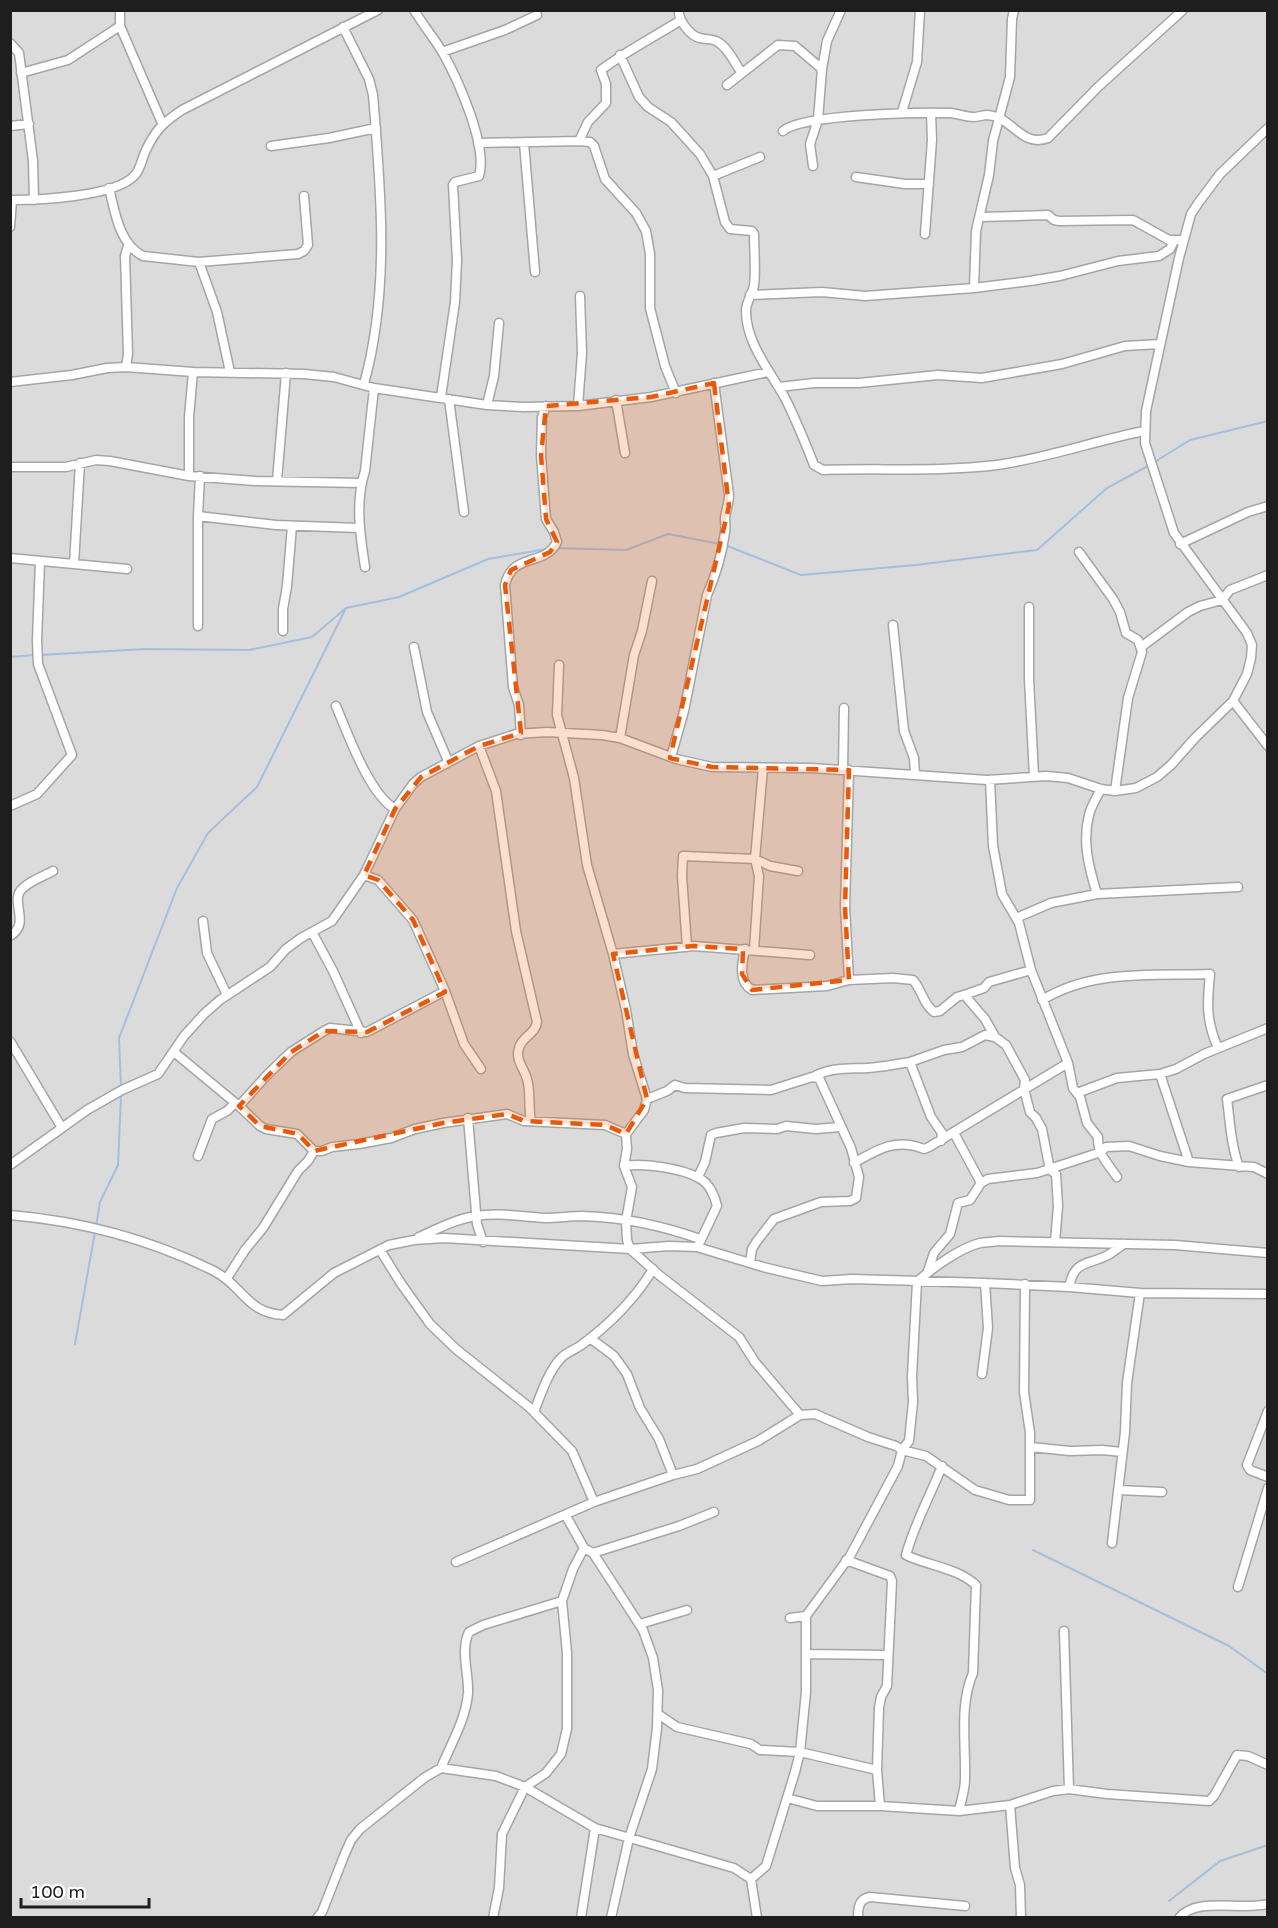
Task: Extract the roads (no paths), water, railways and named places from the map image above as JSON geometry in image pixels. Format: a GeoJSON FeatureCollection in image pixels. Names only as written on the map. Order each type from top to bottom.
{"type":"FeatureCollection","features":[{"type":"Feature","properties":{"kind":"street"},"geometry":{"type":"LineString","coordinates":[[10,227],[11,200],[80,196],[127,182],[135,175],[162,123],[182,110],[378,10]]}},
{"type":"Feature","properties":{"kind":"street"},"geometry":{"type":"LineString","coordinates":[[414,10],[442,52],[472,117],[478,143],[479,176],[454,182],[453,185],[456,283],[445,398],[464,512]]}},
{"type":"Feature","properties":{"kind":"street"},"geometry":{"type":"LineString","coordinates":[[679,10],[681,20],[692,34],[719,42],[741,72]]}},
{"type":"Feature","properties":{"kind":"street"},"geometry":{"type":"LineString","coordinates":[[813,166],[810,144],[818,120],[827,41],[841,10]]}},
{"type":"Feature","properties":{"kind":"street"},"geometry":{"type":"LineString","coordinates":[[902,112],[917,62],[920,10]]}},
{"type":"Feature","properties":{"kind":"street"},"geometry":{"type":"LineString","coordinates":[[974,288],[976,231],[999,118],[1010,77],[1014,10]]}},
{"type":"Feature","properties":{"kind":"street"},"geometry":{"type":"LineString","coordinates":[[783,131],[789,126],[818,120],[902,112],[975,117],[987,115],[999,118],[1028,139],[1035,141],[1048,138],[1098,87],[1183,10]]}},
{"type":"Feature","properties":{"kind":"street"},"geometry":{"type":"LineString","coordinates":[[123,12],[120,26],[162,123]]}},
{"type":"Feature","properties":{"kind":"street"},"geometry":{"type":"LineString","coordinates":[[442,52],[505,30],[537,15]]}},
{"type":"Feature","properties":{"kind":"street"},"geometry":{"type":"LineString","coordinates":[[579,141],[588,122],[606,103],[606,84],[601,70],[620,55],[681,20]]}},
{"type":"Feature","properties":{"kind":"street"},"geometry":{"type":"LineString","coordinates":[[21,73],[68,60],[120,26]]}},
{"type":"Feature","properties":{"kind":"street"},"geometry":{"type":"LineString","coordinates":[[343,27],[369,79],[376,128],[383,255],[375,340],[364,384]]}},
{"type":"Feature","properties":{"kind":"street"},"geometry":{"type":"LineString","coordinates":[[10,43],[19,53],[29,123],[34,200]]}},
{"type":"Feature","properties":{"kind":"street"},"geometry":{"type":"LineString","coordinates":[[727,85],[778,45],[795,46],[822,69]]}},
{"type":"Feature","properties":{"kind":"street"},"geometry":{"type":"LineString","coordinates":[[620,55],[639,97],[648,107],[671,122],[700,154],[713,176],[725,222],[730,229],[752,231],[755,283],[746,310],[749,325],[757,351],[800,429],[814,465],[823,470],[951,469],[998,465],[1054,454],[1144,431]]}},
{"type":"Feature","properties":{"kind":"street"},"geometry":{"type":"LineString","coordinates":[[925,234],[932,140],[931,113]]}},
{"type":"Feature","properties":{"kind":"street"},"geometry":{"type":"LineString","coordinates":[[10,126],[29,123]]}},
{"type":"Feature","properties":{"kind":"street"},"geometry":{"type":"LineString","coordinates":[[271,146],[358,133],[376,128]]}},
{"type":"Feature","properties":{"kind":"street"},"geometry":{"type":"LineString","coordinates":[[10,1165],[87,1110],[122,1090],[158,1074],[204,1014],[270,967],[286,950],[332,921],[364,875],[395,809],[421,777],[479,746],[516,734],[561,732],[620,738],[671,757],[712,767],[846,770],[990,780],[1034,776],[1068,778],[1101,789],[1115,791],[1136,788],[1157,777],[1233,701],[1247,674],[1251,658],[1251,645],[1247,633],[1180,544],[1168,520],[1145,443],[1144,431],[1179,240],[1198,202],[1228,166],[1268,128]]}},
{"type":"Feature","properties":{"kind":"street"},"geometry":{"type":"LineString","coordinates":[[478,143],[591,142],[604,179],[636,213],[646,231],[650,254],[650,308],[665,366],[676,393]]}},
{"type":"Feature","properties":{"kind":"street"},"geometry":{"type":"LineString","coordinates":[[524,143],[536,272]]}},
{"type":"Feature","properties":{"kind":"street"},"geometry":{"type":"LineString","coordinates":[[713,176],[760,157]]}},
{"type":"Feature","properties":{"kind":"street"},"geometry":{"type":"LineString","coordinates":[[856,177],[905,184],[929,184]]}},
{"type":"Feature","properties":{"kind":"street"},"geometry":{"type":"LineString","coordinates":[[109,188],[117,219],[128,246],[143,256],[199,262],[298,254],[304,251],[308,245],[304,196]]}},
{"type":"Feature","properties":{"kind":"street"},"geometry":{"type":"LineString","coordinates":[[980,217],[1048,215],[1059,221],[1133,220],[1164,238],[1179,240]]}},
{"type":"Feature","properties":{"kind":"street"},"geometry":{"type":"LineString","coordinates":[[750,295],[822,292],[865,296],[974,288],[1030,281],[1118,261],[1159,256],[1179,240]]}},
{"type":"Feature","properties":{"kind":"street"},"geometry":{"type":"LineString","coordinates":[[126,367],[128,354],[125,256],[128,246]]}},
{"type":"Feature","properties":{"kind":"street"},"geometry":{"type":"LineString","coordinates":[[199,262],[217,312],[230,372]]}},
{"type":"Feature","properties":{"kind":"street"},"geometry":{"type":"LineString","coordinates":[[578,406],[582,353],[580,296]]}},
{"type":"Feature","properties":{"kind":"street"},"geometry":{"type":"LineString","coordinates":[[487,405],[494,376],[499,323]]}},
{"type":"Feature","properties":{"kind":"street"},"geometry":{"type":"LineString","coordinates":[[778,387],[814,383],[859,383],[938,375],[982,378],[1062,364],[1125,346],[1160,344]]}},
{"type":"Feature","properties":{"kind":"street"},"geometry":{"type":"LineString","coordinates":[[10,382],[126,367],[193,372],[286,374],[334,377],[374,388],[487,405],[523,407],[578,406],[676,393],[768,372]]}},
{"type":"Feature","properties":{"kind":"street"},"geometry":{"type":"LineString","coordinates":[[189,476],[189,417],[193,372]]}},
{"type":"Feature","properties":{"kind":"street"},"geometry":{"type":"LineString","coordinates":[[277,481],[286,374]]}},
{"type":"Feature","properties":{"kind":"street"},"geometry":{"type":"LineString","coordinates":[[671,757],[684,711],[707,595],[721,555],[726,530],[725,517],[729,506],[714,383]]}},
{"type":"Feature","properties":{"kind":"street"},"geometry":{"type":"LineString","coordinates":[[365,567],[359,528],[361,483],[365,471],[374,388]]}},
{"type":"Feature","properties":{"kind":"street"},"geometry":{"type":"LineString","coordinates":[[616,400],[626,453]]}},
{"type":"Feature","properties":{"kind":"street"},"geometry":{"type":"LineString","coordinates":[[521,735],[519,705],[513,687],[505,585],[511,570],[526,560],[550,552],[556,542],[554,532],[546,519],[541,455],[542,417],[546,406]]}},
{"type":"Feature","properties":{"kind":"street"},"geometry":{"type":"LineString","coordinates":[[10,467],[66,467],[96,460],[189,476],[361,483]]}},
{"type":"Feature","properties":{"kind":"street"},"geometry":{"type":"LineString","coordinates":[[74,564],[80,463]]}},
{"type":"Feature","properties":{"kind":"street"},"geometry":{"type":"LineString","coordinates":[[198,626],[200,476]]}},
{"type":"Feature","properties":{"kind":"street"},"geometry":{"type":"LineString","coordinates":[[1180,544],[1248,512],[1268,506]]}},
{"type":"Feature","properties":{"kind":"street"},"geometry":{"type":"LineString","coordinates":[[198,516],[292,526],[359,528]]}},
{"type":"Feature","properties":{"kind":"street"},"geometry":{"type":"LineString","coordinates":[[283,631],[282,609],[287,586],[292,526]]}},
{"type":"Feature","properties":{"kind":"street"},"geometry":{"type":"LineString","coordinates":[[1079,552],[1113,599],[1120,612],[1126,633],[1138,640],[1141,647],[1140,659],[1128,698],[1115,791]]}},
{"type":"Feature","properties":{"kind":"street"},"geometry":{"type":"LineString","coordinates":[[10,558],[127,569]]}},
{"type":"Feature","properties":{"kind":"street"},"geometry":{"type":"LineString","coordinates":[[10,806],[37,794],[72,755],[38,664],[40,561]]}},
{"type":"Feature","properties":{"kind":"street"},"geometry":{"type":"LineString","coordinates":[[1141,647],[1188,612],[1222,600],[1230,590],[1268,575]]}},
{"type":"Feature","properties":{"kind":"street"},"geometry":{"type":"LineString","coordinates":[[620,738],[634,656],[642,631],[652,581]]}},
{"type":"Feature","properties":{"kind":"street"},"geometry":{"type":"LineString","coordinates":[[1029,608],[1029,679],[1034,776]]}},
{"type":"Feature","properties":{"kind":"street"},"geometry":{"type":"LineString","coordinates":[[893,625],[904,731],[914,758],[915,774]]}},
{"type":"Feature","properties":{"kind":"street"},"geometry":{"type":"LineString","coordinates":[[414,646],[427,712],[448,761]]}},
{"type":"Feature","properties":{"kind":"street"},"geometry":{"type":"LineString","coordinates":[[560,665],[557,715],[574,778],[587,865],[613,954],[633,1054],[647,1099],[644,1110],[626,1134],[627,1149],[624,1166],[632,1187],[626,1221],[627,1240],[630,1249],[653,1269],[739,1337],[755,1362],[800,1415]]}},
{"type":"Feature","properties":{"kind":"street"},"geometry":{"type":"LineString","coordinates":[[1233,701],[1268,746]]}},
{"type":"Feature","properties":{"kind":"street"},"geometry":{"type":"LineString","coordinates":[[336,706],[368,776],[388,805],[395,809]]}},
{"type":"Feature","properties":{"kind":"street"},"geometry":{"type":"LineString","coordinates":[[844,708],[846,770],[844,907],[849,980]]}},
{"type":"Feature","properties":{"kind":"street"},"geometry":{"type":"LineString","coordinates":[[479,746],[496,791],[516,931],[537,1022],[536,1029],[520,1042],[518,1050],[529,1087],[528,1107],[531,1121]]}},
{"type":"Feature","properties":{"kind":"street"},"geometry":{"type":"LineString","coordinates":[[764,768],[755,860],[759,876],[749,950],[742,975],[745,983],[752,990],[827,986],[849,980],[893,978],[913,980],[920,988],[927,1007],[934,1012],[940,1011],[957,997],[984,988],[989,982],[1031,970]]}},
{"type":"Feature","properties":{"kind":"street"},"geometry":{"type":"LineString","coordinates":[[990,780],[993,846],[1002,894],[1019,923],[1031,970],[1068,1063],[1071,1083],[1077,1092],[1087,1123],[1098,1137],[1097,1147],[1118,1177]]}},
{"type":"Feature","properties":{"kind":"street"},"geometry":{"type":"LineString","coordinates":[[1097,894],[1088,865],[1086,842],[1089,814],[1101,789]]}},
{"type":"Feature","properties":{"kind":"street"},"geometry":{"type":"LineString","coordinates":[[687,947],[682,876],[683,856],[755,860],[798,872]]}},
{"type":"Feature","properties":{"kind":"street"},"geometry":{"type":"LineString","coordinates":[[10,936],[18,931],[20,925],[18,901],[22,888],[53,871]]}},
{"type":"Feature","properties":{"kind":"street"},"geometry":{"type":"LineString","coordinates":[[364,875],[378,880],[413,920],[445,991],[464,1044],[481,1069]]}},
{"type":"Feature","properties":{"kind":"street"},"geometry":{"type":"LineString","coordinates":[[1016,918],[1051,903],[1097,894],[1238,887]]}},
{"type":"Feature","properties":{"kind":"street"},"geometry":{"type":"LineString","coordinates":[[203,921],[207,953],[228,995]]}},
{"type":"Feature","properties":{"kind":"street"},"geometry":{"type":"LineString","coordinates":[[312,932],[333,971],[361,1033]]}},
{"type":"Feature","properties":{"kind":"street"},"geometry":{"type":"LineString","coordinates":[[613,954],[687,947],[810,955]]}},
{"type":"Feature","properties":{"kind":"street"},"geometry":{"type":"LineString","coordinates":[[1042,1000],[1058,990],[1087,980],[1141,974],[1210,974],[1209,1025],[1218,1048]]}},
{"type":"Feature","properties":{"kind":"street"},"geometry":{"type":"LineString","coordinates":[[198,1156],[212,1119],[237,1105],[260,1085],[291,1052],[330,1028],[361,1033],[371,1030],[445,991]]}},
{"type":"Feature","properties":{"kind":"street"},"geometry":{"type":"LineString","coordinates":[[967,994],[967,998],[985,1019],[995,1037],[1006,1046],[1025,1080],[1023,1089],[1030,1112],[1042,1129],[1050,1170],[1056,1174],[1058,1206],[1055,1242]]}},
{"type":"Feature","properties":{"kind":"street"},"geometry":{"type":"LineString","coordinates":[[1077,1092],[1117,1078],[1160,1074],[1176,1069],[1218,1048],[1268,1028]]}},
{"type":"Feature","properties":{"kind":"street"},"geometry":{"type":"LineString","coordinates":[[647,1099],[675,1085],[685,1088],[771,1090],[821,1072],[838,1068],[867,1068],[910,1062],[944,1050],[962,1047],[985,1035],[995,1037]]}},
{"type":"Feature","properties":{"kind":"street"},"geometry":{"type":"LineString","coordinates":[[10,1041],[62,1128]]}},
{"type":"Feature","properties":{"kind":"street"},"geometry":{"type":"LineString","coordinates":[[174,1052],[260,1126],[297,1134],[314,1151]]}},
{"type":"Feature","properties":{"kind":"street"},"geometry":{"type":"LineString","coordinates":[[910,1062],[931,1117],[942,1133],[941,1141]]}},
{"type":"Feature","properties":{"kind":"street"},"geometry":{"type":"LineString","coordinates":[[854,1163],[888,1145],[915,1146],[924,1149],[941,1141],[1068,1063]]}},
{"type":"Feature","properties":{"kind":"street"},"geometry":{"type":"LineString","coordinates":[[1160,1074],[1189,1162]]}},
{"type":"Feature","properties":{"kind":"street"},"geometry":{"type":"LineString","coordinates":[[750,1263],[752,1249],[774,1219],[821,1202],[850,1201],[856,1198],[859,1177],[851,1148],[819,1078],[812,1077]]}},
{"type":"Feature","properties":{"kind":"street"},"geometry":{"type":"LineString","coordinates":[[1239,1167],[1234,1154],[1227,1099],[1268,1085]]}},
{"type":"Feature","properties":{"kind":"street"},"geometry":{"type":"LineString","coordinates":[[227,1278],[263,1228],[297,1171],[308,1161],[314,1151],[391,1138],[415,1129],[468,1118],[507,1114],[531,1121],[605,1125],[626,1134]]}},
{"type":"Feature","properties":{"kind":"street"},"geometry":{"type":"LineString","coordinates":[[468,1118],[476,1216],[483,1242]]}},
{"type":"Feature","properties":{"kind":"street"},"geometry":{"type":"LineString","coordinates":[[698,1177],[705,1162],[711,1135],[716,1133],[744,1128],[840,1127]]}},
{"type":"Feature","properties":{"kind":"street"},"geometry":{"type":"LineString","coordinates":[[954,1133],[981,1183]]}},
{"type":"Feature","properties":{"kind":"street"},"geometry":{"type":"LineString","coordinates":[[928,1271],[934,1253],[950,1234],[958,1203],[970,1200],[981,1183],[988,1179],[1050,1170],[1101,1152],[1106,1147],[1129,1146],[1189,1162],[1254,1167],[1268,1174]]}},
{"type":"Feature","properties":{"kind":"street"},"geometry":{"type":"LineString","coordinates":[[624,1166],[652,1166],[698,1177],[705,1182],[717,1206],[699,1243]]}},
{"type":"Feature","properties":{"kind":"street"},"geometry":{"type":"LineString","coordinates":[[10,1215],[63,1221],[111,1232],[158,1248],[227,1278],[258,1309],[269,1314],[283,1315],[334,1273],[398,1242],[444,1238],[630,1249],[678,1247],[699,1243]]}},
{"type":"Feature","properties":{"kind":"street"},"geometry":{"type":"LineString","coordinates":[[414,1240],[447,1224],[476,1216],[546,1218],[583,1216],[626,1221],[679,1232],[699,1243],[750,1263],[812,1280],[1024,1284],[1140,1293],[1268,1294]]}},
{"type":"Feature","properties":{"kind":"street"},"geometry":{"type":"LineString","coordinates":[[678,1247],[679,1232]]}},
{"type":"Feature","properties":{"kind":"street"},"geometry":{"type":"LineString","coordinates":[[751,1879],[766,1866],[800,1752],[806,1692],[806,1616],[846,1560],[898,1467],[902,1450],[906,1448],[911,1433],[917,1282],[928,1271],[978,1243],[999,1241],[1175,1245],[1268,1253]]}},
{"type":"Feature","properties":{"kind":"street"},"geometry":{"type":"LineString","coordinates":[[1070,1287],[1074,1270],[1082,1264],[1108,1255],[1124,1244]]}},
{"type":"Feature","properties":{"kind":"street"},"geometry":{"type":"LineString","coordinates":[[380,1250],[430,1324],[456,1349],[534,1412],[572,1450],[594,1502]]}},
{"type":"Feature","properties":{"kind":"street"},"geometry":{"type":"LineString","coordinates":[[534,1412],[544,1386],[559,1360],[590,1338],[638,1292],[653,1269]]}},
{"type":"Feature","properties":{"kind":"street"},"geometry":{"type":"LineString","coordinates":[[982,1374],[988,1328],[986,1283]]}},
{"type":"Feature","properties":{"kind":"street"},"geometry":{"type":"LineString","coordinates":[[456,1562],[594,1502],[697,1469],[758,1441],[800,1415],[815,1414],[902,1450],[918,1453],[942,1466],[975,1490],[1009,1500],[1030,1500],[1031,1448],[1024,1392],[1024,1284]]}},
{"type":"Feature","properties":{"kind":"street"},"geometry":{"type":"LineString","coordinates":[[1112,1543],[1126,1417],[1129,1362],[1140,1293]]}},
{"type":"Feature","properties":{"kind":"street"},"geometry":{"type":"LineString","coordinates":[[590,1338],[614,1356],[627,1374],[640,1408],[660,1439],[673,1475]]}},
{"type":"Feature","properties":{"kind":"street"},"geometry":{"type":"LineString","coordinates":[[1268,1411],[1247,1465],[1250,1470],[1268,1477]]}},
{"type":"Feature","properties":{"kind":"street"},"geometry":{"type":"LineString","coordinates":[[1031,1448],[1122,1452]]}},
{"type":"Feature","properties":{"kind":"street"},"geometry":{"type":"LineString","coordinates":[[942,1466],[921,1518],[915,1526],[906,1555],[915,1560],[941,1565],[976,1585],[973,1672],[968,1683],[965,1702],[965,1782],[959,1811]]}},
{"type":"Feature","properties":{"kind":"street"},"geometry":{"type":"LineString","coordinates":[[1238,1587],[1268,1488]]}},
{"type":"Feature","properties":{"kind":"street"},"geometry":{"type":"LineString","coordinates":[[1118,1490],[1162,1492]]}},
{"type":"Feature","properties":{"kind":"street"},"geometry":{"type":"LineString","coordinates":[[593,1553],[679,1526],[714,1512]]}},
{"type":"Feature","properties":{"kind":"street"},"geometry":{"type":"LineString","coordinates":[[566,1516],[584,1548],[593,1553],[640,1624],[652,1658],[658,1690],[658,1714],[652,1769],[629,1838],[611,1917]]}},
{"type":"Feature","properties":{"kind":"street"},"geometry":{"type":"LineString","coordinates":[[493,1917],[499,1888],[502,1834],[525,1787],[546,1773],[561,1754],[567,1729],[567,1653],[562,1601],[573,1569],[584,1548]]}},
{"type":"Feature","properties":{"kind":"street"},"geometry":{"type":"LineString","coordinates":[[846,1560],[890,1576],[892,1581],[887,1686],[880,1700],[877,1770],[880,1806]]}},
{"type":"Feature","properties":{"kind":"street"},"geometry":{"type":"LineString","coordinates":[[317,1917],[322,1912],[351,1840],[360,1829],[424,1778],[441,1768],[466,1706],[468,1683],[465,1646],[469,1632],[562,1601]]}},
{"type":"Feature","properties":{"kind":"street"},"geometry":{"type":"LineString","coordinates":[[640,1624],[687,1611]]}},
{"type":"Feature","properties":{"kind":"street"},"geometry":{"type":"LineString","coordinates":[[790,1618],[806,1616]]}},
{"type":"Feature","properties":{"kind":"street"},"geometry":{"type":"LineString","coordinates":[[1064,1631],[1070,1789]]}},
{"type":"Feature","properties":{"kind":"street"},"geometry":{"type":"LineString","coordinates":[[807,1654],[888,1655]]}},
{"type":"Feature","properties":{"kind":"street"},"geometry":{"type":"LineString","coordinates":[[658,1714],[677,1727],[751,1744],[760,1750],[800,1752],[877,1770]]}},
{"type":"Feature","properties":{"kind":"street"},"geometry":{"type":"LineString","coordinates":[[788,1798],[825,1806],[880,1806],[959,1811],[1010,1805],[1053,1791],[1070,1789],[1209,1801],[1237,1755],[1248,1756],[1268,1765]]}},
{"type":"Feature","properties":{"kind":"street"},"geometry":{"type":"LineString","coordinates":[[441,1768],[496,1776],[525,1787],[595,1828],[734,1868],[751,1879],[757,1917]]}},
{"type":"Feature","properties":{"kind":"street"},"geometry":{"type":"LineString","coordinates":[[1010,1805],[1016,1868],[1020,1885],[1021,1917]]}},
{"type":"Feature","properties":{"kind":"street"},"geometry":{"type":"LineString","coordinates":[[581,1917],[595,1828]]}},
{"type":"Feature","properties":{"kind":"street"},"geometry":{"type":"LineString","coordinates":[[858,1917],[858,1907],[861,1901],[870,1897],[965,1906]]}},
{"type":"Feature","properties":{"kind":"street"},"geometry":{"type":"LineString","coordinates":[[1179,1917],[1190,1908],[1200,1906],[1245,1907],[1268,1904]]}},
{"type":"Feature","properties":{"kind":"waterway"},"geometry":{"type":"LineString","coordinates":[[1153,463],[1190,440],[1268,421]]}},
{"type":"Feature","properties":{"kind":"waterway"},"geometry":{"type":"LineString","coordinates":[[725,545],[801,575],[916,565],[1037,550],[1107,488],[1148,466]]}},
{"type":"Feature","properties":{"kind":"waterway"},"geometry":{"type":"LineString","coordinates":[[555,548],[626,550],[668,534],[720,544]]}},
{"type":"Feature","properties":{"kind":"waterway"},"geometry":{"type":"LineString","coordinates":[[40,655],[146,649],[249,650],[312,637],[346,608],[399,597],[488,559],[547,549]]}},
{"type":"Feature","properties":{"kind":"waterway"},"geometry":{"type":"LineString","coordinates":[[121,1086],[119,1038],[177,888],[208,833],[257,787],[345,610]]}},
{"type":"Feature","properties":{"kind":"waterway"},"geometry":{"type":"LineString","coordinates":[[10,657],[35,655]]}},
{"type":"Feature","properties":{"kind":"waterway"},"geometry":{"type":"LineString","coordinates":[[96,1226],[100,1202],[118,1165],[121,1095]]}},
{"type":"Feature","properties":{"kind":"waterway"},"geometry":{"type":"LineString","coordinates":[[75,1344],[95,1232]]}},
{"type":"Feature","properties":{"kind":"waterway"},"geometry":{"type":"LineString","coordinates":[[1033,1550],[1229,1646],[1268,1674]]}},
{"type":"Feature","properties":{"kind":"waterway"},"geometry":{"type":"LineString","coordinates":[[1169,1901],[1220,1861],[1268,1845]]}}]}
